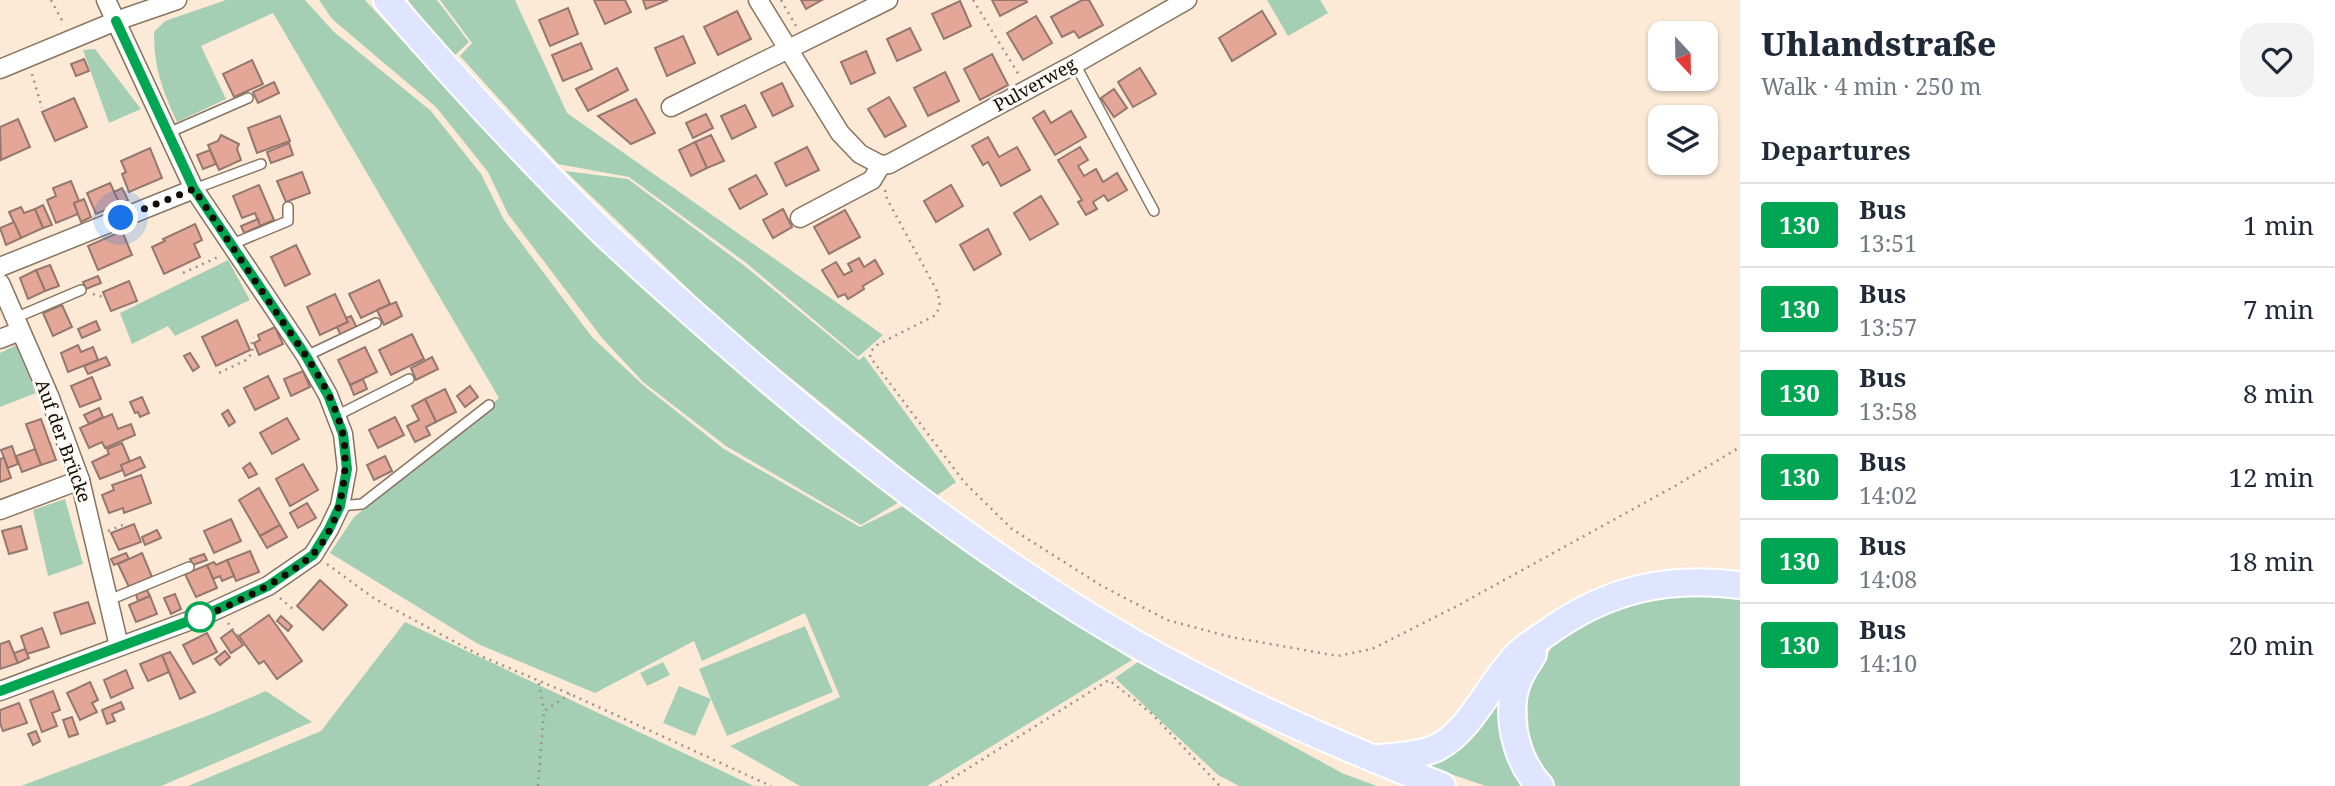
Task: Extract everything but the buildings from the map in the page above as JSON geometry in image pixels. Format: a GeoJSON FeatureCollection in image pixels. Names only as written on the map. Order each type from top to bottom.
{"type":"FeatureCollection","features":[{"type":"Feature","properties":{"kind":"main road"},"geometry":{"type":"LineString","coordinates":[[387,0],[447,70],[603,231],[797,405],[950,524],[1051,593],[1132,642],[1233,696],[1373,760],[1442,786]]}},
{"type":"Feature","properties":{"kind":"main road"},"geometry":{"type":"LineString","coordinates":[[1373,760],[1414,754],[1438,747],[1463,728],[1490,687],[1519,653],[1572,615],[1602,600],[1635,589],[1667,583],[1712,582],[1740,585]]}},
{"type":"Feature","properties":{"kind":"main road"},"geometry":{"type":"LineString","coordinates":[[1540,786],[1529,774],[1516,746],[1512,718],[1518,679],[1545,634]]}},
{"type":"Feature","properties":{"kind":"street"},"geometry":{"type":"LineString","coordinates":[[0,691],[205,615],[268,586],[313,555],[340,506],[347,469],[343,434],[328,395],[306,356],[194,189],[106,0]]}},
{"type":"Feature","properties":{"kind":"street"},"geometry":{"type":"LineString","coordinates":[[0,69],[116,21],[177,0]]}},
{"type":"Feature","properties":{"kind":"street"},"geometry":{"type":"LineString","coordinates":[[758,0],[840,133],[860,154],[881,165]]}},
{"type":"Feature","properties":{"kind":"street"},"geometry":{"type":"LineString","coordinates":[[671,107],[888,0]]}},
{"type":"Feature","properties":{"kind":"street","name":"Pulverweg"},"geometry":{"type":"LineString","coordinates":[[800,218],[872,180],[881,165],[911,154],[1186,0]]}},
{"type":"Feature","properties":{"kind":"street"},"geometry":{"type":"LineString","coordinates":[[0,267],[194,189]]}},
{"type":"Feature","properties":{"kind":"street","name":"Auf der Brücke"},"geometry":{"type":"LineString","coordinates":[[0,283],[50,398],[80,480],[119,646]]}},
{"type":"Feature","properties":{"kind":"street"},"geometry":{"type":"LineString","coordinates":[[0,339],[17,325]]}},
{"type":"Feature","properties":{"kind":"street"},"geometry":{"type":"LineString","coordinates":[[0,510],[80,480]]}},
{"type":"Feature","properties":{"kind":"lane"},"geometry":{"type":"LineString","coordinates":[[1075,64],[1154,211]]}},
{"type":"Feature","properties":{"kind":"lane"},"geometry":{"type":"LineString","coordinates":[[168,133],[248,98]]}},
{"type":"Feature","properties":{"kind":"lane"},"geometry":{"type":"LineString","coordinates":[[194,189],[261,164]]}},
{"type":"Feature","properties":{"kind":"lane"},"geometry":{"type":"LineString","coordinates":[[232,248],[288,221],[288,207]]}},
{"type":"Feature","properties":{"kind":"lane"},"geometry":{"type":"LineString","coordinates":[[17,325],[81,290]]}},
{"type":"Feature","properties":{"kind":"lane"},"geometry":{"type":"LineString","coordinates":[[306,356],[376,323]]}},
{"type":"Feature","properties":{"kind":"lane"},"geometry":{"type":"LineString","coordinates":[[336,416],[409,379]]}},
{"type":"Feature","properties":{"kind":"lane"},"geometry":{"type":"LineString","coordinates":[[340,506],[362,504],[489,405]]}},
{"type":"Feature","properties":{"kind":"lane"},"geometry":{"type":"LineString","coordinates":[[109,600],[189,566]]}},
{"type":"Feature","properties":{"kind":"path"},"geometry":{"type":"LineString","coordinates":[[51,0],[72,39]]}},
{"type":"Feature","properties":{"kind":"path"},"geometry":{"type":"LineString","coordinates":[[973,0],[1028,90]]}},
{"type":"Feature","properties":{"kind":"path"},"geometry":{"type":"LineString","coordinates":[[28,57],[42,108]]}},
{"type":"Feature","properties":{"kind":"path"},"geometry":{"type":"LineString","coordinates":[[881,165],[887,199],[940,300],[939,310],[934,316],[870,351],[870,357],[964,483],[1012,529],[1102,586],[1167,620],[1231,637],[1338,656],[1373,649],[1457,606],[1675,486],[1740,447]]}},
{"type":"Feature","properties":{"kind":"path"},"geometry":{"type":"LineString","coordinates":[[183,273],[232,248]]}},
{"type":"Feature","properties":{"kind":"path"},"geometry":{"type":"LineString","coordinates":[[219,373],[246,360],[253,352],[251,345],[254,337]]}},
{"type":"Feature","properties":{"kind":"path"},"geometry":{"type":"LineString","coordinates":[[313,555],[375,599],[483,657],[771,786]]}},
{"type":"Feature","properties":{"kind":"path"},"geometry":{"type":"LineString","coordinates":[[940,786],[1109,681],[1153,715],[1220,786]]}},
{"type":"Feature","properties":{"kind":"path"},"geometry":{"type":"LineString","coordinates":[[538,786],[544,711],[539,682]]}},
{"type":"Feature","properties":{"kind":"path"},"geometry":{"type":"LineString","coordinates":[[544,711],[570,694]]}},
{"type":"Feature","properties":{"kind":"green space"},"geometry":{"type":"Polygon","coordinates":[[[226,0],[305,0],[333,31],[431,111],[481,174],[504,220],[592,337],[643,385],[724,449],[860,527],[903,506],[1132,660],[927,786],[800,786],[730,746],[840,697],[805,613],[702,661],[694,641],[595,693],[478,644],[330,553],[354,517],[499,398],[273,13],[201,46],[226,99],[177,122],[160,78],[155,57],[154,32],[165,21],[226,0]]]}},
{"type":"Feature","properties":{"kind":"green space"},"geometry":{"type":"Polygon","coordinates":[[[319,0],[365,0],[524,173],[663,305],[780,408],[899,502],[861,525],[726,446],[643,382],[602,338],[508,214],[488,172],[436,107],[332,19],[319,0]]]}},
{"type":"Feature","properties":{"kind":"green space"},"geometry":{"type":"Polygon","coordinates":[[[408,0],[437,0],[469,42],[452,58],[408,0]]]}},
{"type":"Feature","properties":{"kind":"green space"},"geometry":{"type":"Polygon","coordinates":[[[440,0],[515,0],[567,113],[883,335],[858,357],[745,262],[629,177],[558,164],[460,56],[472,43],[440,0]]]}},
{"type":"Feature","properties":{"kind":"green space"},"geometry":{"type":"Polygon","coordinates":[[[1267,0],[1320,0],[1328,13],[1288,36],[1267,0]]]}},
{"type":"Feature","properties":{"kind":"green space"},"geometry":{"type":"Polygon","coordinates":[[[95,49],[141,109],[109,123],[83,50],[95,49]]]}},
{"type":"Feature","properties":{"kind":"green space"},"geometry":{"type":"Polygon","coordinates":[[[565,171],[628,179],[746,267],[859,360],[864,356],[956,482],[936,496],[729,328],[565,171]]]}},
{"type":"Feature","properties":{"kind":"green space"},"geometry":{"type":"Polygon","coordinates":[[[228,260],[250,300],[175,336],[168,326],[132,344],[120,313],[228,260]]]}},
{"type":"Feature","properties":{"kind":"green space"},"geometry":{"type":"Polygon","coordinates":[[[16,345],[36,393],[0,407],[0,353],[16,345]]]}},
{"type":"Feature","properties":{"kind":"green space"},"geometry":{"type":"Polygon","coordinates":[[[65,499],[83,564],[48,576],[33,510],[65,499]]]}},
{"type":"Feature","properties":{"kind":"green space"},"geometry":{"type":"Polygon","coordinates":[[[1722,594],[1740,599],[1740,786],[1557,786],[1548,780],[1529,742],[1527,685],[1556,641],[1599,613],[1654,599],[1722,594]]]}},
{"type":"Feature","properties":{"kind":"green space"},"geometry":{"type":"Polygon","coordinates":[[[405,622],[754,786],[188,786],[321,731],[405,622]]]}},
{"type":"Feature","properties":{"kind":"green space"},"geometry":{"type":"Polygon","coordinates":[[[805,626],[833,692],[727,736],[699,669],[805,626]]]}},
{"type":"Feature","properties":{"kind":"green space"},"geometry":{"type":"Polygon","coordinates":[[[663,662],[670,675],[647,686],[640,673],[663,662]]]}},
{"type":"Feature","properties":{"kind":"green space"},"geometry":{"type":"Polygon","coordinates":[[[1138,662],[1344,774],[1377,786],[1239,786],[1218,775],[1115,678],[1138,662]]]}},
{"type":"Feature","properties":{"kind":"green space"},"geometry":{"type":"Polygon","coordinates":[[[1506,678],[1502,735],[1509,760],[1525,786],[1486,786],[1418,763],[1506,678]]]}},
{"type":"Feature","properties":{"kind":"green space"},"geometry":{"type":"Polygon","coordinates":[[[679,686],[711,699],[695,736],[663,723],[679,686]]]}},
{"type":"Feature","properties":{"kind":"green space"},"geometry":{"type":"Polygon","coordinates":[[[266,691],[312,722],[161,786],[21,786],[212,714],[266,691]]]}},
{"type":"Feature","properties":{"kind":"bus line","name":"130"},"geometry":{"type":"LineString","coordinates":[[0,691],[205,615],[268,586],[313,555],[340,506],[347,469],[343,434],[328,395],[306,356],[194,189],[116,21]]}},
{"type":"Feature","properties":{"kind":"route"},"geometry":{"type":"LineString","coordinates":[[121,218],[194,189],[306,356],[328,395],[343,434],[347,469],[340,506],[313,555],[268,586],[200,617]]}}]}
